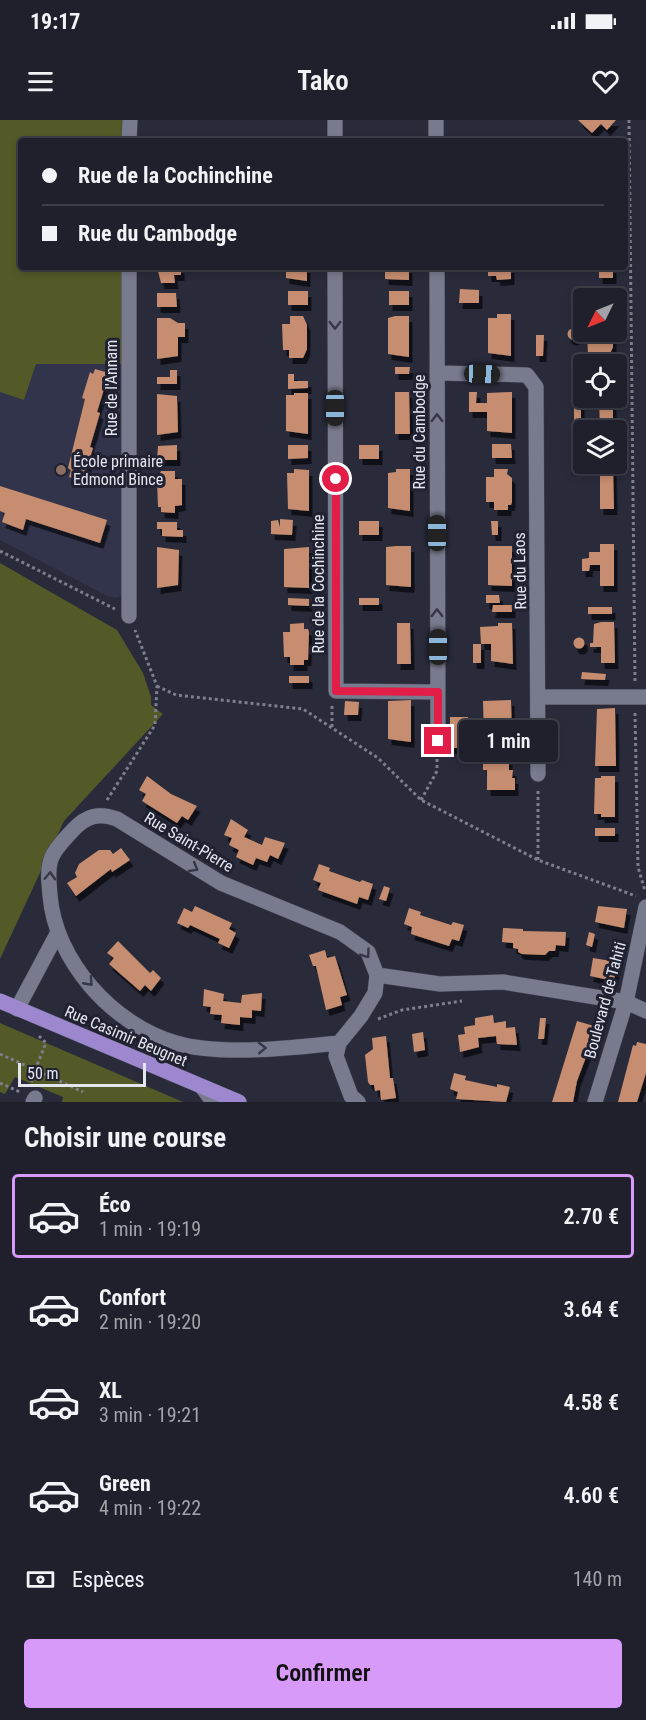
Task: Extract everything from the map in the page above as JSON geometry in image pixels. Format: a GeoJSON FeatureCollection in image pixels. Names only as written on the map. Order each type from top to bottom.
{"type":"FeatureCollection","features":[{"type":"Feature","properties":{"kind":"main road","name":"Rue Casimir Beugnet"},"geometry":{"type":"LineString","coordinates":[[0,1001],[239,1102]]}},
{"type":"Feature","properties":{"kind":"street"},"geometry":{"type":"LineString","coordinates":[[129,120],[129,138]]}},
{"type":"Feature","properties":{"kind":"street"},"geometry":{"type":"LineString","coordinates":[[335,120],[335,138]]}},
{"type":"Feature","properties":{"kind":"street"},"geometry":{"type":"LineString","coordinates":[[436,120],[436,138]]}},
{"type":"Feature","properties":{"kind":"street","name":"Rue de l'Annam"},"geometry":{"type":"LineString","coordinates":[[129,270],[129,616]]}},
{"type":"Feature","properties":{"kind":"street","name":"Rue de la Cochinchine"},"geometry":{"type":"LineString","coordinates":[[335,270],[336,691]]}},
{"type":"Feature","properties":{"kind":"street","name":"Rue du Cambodge"},"geometry":{"type":"LineString","coordinates":[[436,270],[438,741]]}},
{"type":"Feature","properties":{"kind":"street","name":"Rue du Laos"},"geometry":{"type":"LineString","coordinates":[[437,373],[527,375],[536,387],[540,697],[538,774]]}},
{"type":"Feature","properties":{"kind":"street"},"geometry":{"type":"LineString","coordinates":[[336,691],[438,692]]}},
{"type":"Feature","properties":{"kind":"street"},"geometry":{"type":"LineString","coordinates":[[540,697],[641,697]]}},
{"type":"Feature","properties":{"kind":"street"},"geometry":{"type":"LineString","coordinates":[[105,814],[92,816],[76,827],[51,858],[48,876],[57,934],[78,970],[113,1010],[144,1030],[174,1043],[204,1049],[306,1047],[339,1043]]}},
{"type":"Feature","properties":{"kind":"street","name":"Rue Saint-Pierre"},"geometry":{"type":"LineString","coordinates":[[105,814],[117,819],[221,883],[340,932],[368,952],[377,975]]}},
{"type":"Feature","properties":{"kind":"street","name":"Boulevard de Tahiti"},"geometry":{"type":"LineString","coordinates":[[595,1102],[626,1002],[642,902]]}},
{"type":"Feature","properties":{"kind":"street"},"geometry":{"type":"LineString","coordinates":[[16,1009],[57,934]]}},
{"type":"Feature","properties":{"kind":"street"},"geometry":{"type":"LineString","coordinates":[[358,1102],[351,1096],[336,1056],[339,1043],[375,993],[377,975],[440,984],[503,982],[626,1002],[646,1011]]}},
{"type":"Feature","properties":{"kind":"street"},"geometry":{"type":"LineString","coordinates":[[202,1087],[213,1102]]}},
{"type":"Feature","properties":{"kind":"path"},"geometry":{"type":"LineString","coordinates":[[629,120],[641,697],[638,867],[646,896]]}},
{"type":"Feature","properties":{"kind":"path"},"geometry":{"type":"LineString","coordinates":[[0,551],[129,616],[157,686],[155,725],[108,796],[105,814]]}},
{"type":"Feature","properties":{"kind":"path"},"geometry":{"type":"LineString","coordinates":[[157,686],[176,695],[303,709],[378,758],[421,800],[538,860],[642,902]]}},
{"type":"Feature","properties":{"kind":"path"},"geometry":{"type":"LineString","coordinates":[[332,728],[332,696],[336,691]]}},
{"type":"Feature","properties":{"kind":"path"},"geometry":{"type":"LineString","coordinates":[[421,800],[437,771],[438,741]]}},
{"type":"Feature","properties":{"kind":"path"},"geometry":{"type":"LineString","coordinates":[[538,774],[538,860]]}},
{"type":"Feature","properties":{"kind":"path"},"geometry":{"type":"LineString","coordinates":[[369,1024],[402,1010],[468,1000]]}},
{"type":"Feature","properties":{"kind":"path"},"geometry":{"type":"LineString","coordinates":[[34,1100],[28,1088],[46,1043]]}},
{"type":"Feature","properties":{"kind":"path"},"geometry":{"type":"LineString","coordinates":[[0,1054],[83,1092]]}},
{"type":"Feature","properties":{"kind":"shaded area","name":"École primaire Edmond Bince"},"geometry":{"type":"Polygon","coordinates":[[[36,364],[122,364],[124,591],[118,598],[109,597],[0,540],[0,392],[24,400],[36,364]]]}},
{"type":"Feature","properties":{"kind":"green space"},"geometry":{"type":"Polygon","coordinates":[[[0,120],[122,120],[122,138],[18,138],[18,270],[122,270],[122,364],[36,364],[24,400],[0,392],[0,120]]]}},
{"type":"Feature","properties":{"kind":"green space"},"geometry":{"type":"Polygon","coordinates":[[[0,563],[117,630],[143,673],[151,697],[151,705],[163,714],[64,821],[0,959],[0,563]]]}},
{"type":"Feature","properties":{"kind":"green space"},"geometry":{"type":"Polygon","coordinates":[[[0,1023],[183,1102],[62,1102],[63,1097],[15,1077],[5,1094],[0,1092],[0,1023]]]}},
{"type":"Feature","properties":{"kind":"building"},"geometry":{"type":"Polygon","coordinates":[[[578,120],[616,120],[607,130],[601,124],[592,133],[578,120]]]}},
{"type":"Feature","properties":{"kind":"building"},"geometry":{"type":"Polygon","coordinates":[[[158,270],[181,270],[181,275],[174,275],[175,283],[161,283],[158,270]]]}},
{"type":"Feature","properties":{"kind":"building"},"geometry":{"type":"Polygon","coordinates":[[[286,270],[307,270],[307,281],[286,278],[286,270]]]}},
{"type":"Feature","properties":{"kind":"building"},"geometry":{"type":"Polygon","coordinates":[[[385,270],[409,270],[409,280],[385,279],[385,270]]]}},
{"type":"Feature","properties":{"kind":"building"},"geometry":{"type":"Polygon","coordinates":[[[488,270],[511,270],[511,279],[497,280],[496,276],[488,276],[488,270]]]}},
{"type":"Feature","properties":{"kind":"building"},"geometry":{"type":"Polygon","coordinates":[[[599,270],[613,270],[613,278],[599,278],[599,270]]]}},
{"type":"Feature","properties":{"kind":"building"},"geometry":{"type":"Polygon","coordinates":[[[460,289],[479,290],[479,303],[459,303],[460,289]]]}},
{"type":"Feature","properties":{"kind":"building"},"geometry":{"type":"Polygon","coordinates":[[[288,291],[308,291],[308,305],[288,305],[288,291]]]}},
{"type":"Feature","properties":{"kind":"building"},"geometry":{"type":"Polygon","coordinates":[[[389,291],[409,291],[409,305],[389,305],[389,291]]]}},
{"type":"Feature","properties":{"kind":"building"},"geometry":{"type":"Polygon","coordinates":[[[157,293],[176,293],[177,307],[157,307],[157,293]]]}},
{"type":"Feature","properties":{"kind":"building"},"geometry":{"type":"Polygon","coordinates":[[[497,314],[511,314],[511,356],[488,353],[488,318],[497,318],[497,314]]]}},
{"type":"Feature","properties":{"kind":"building"},"geometry":{"type":"Polygon","coordinates":[[[290,316],[303,316],[307,325],[307,349],[303,358],[289,358],[289,350],[283,350],[282,324],[290,324],[290,316]]]}},
{"type":"Feature","properties":{"kind":"building"},"geometry":{"type":"Polygon","coordinates":[[[409,316],[409,357],[388,354],[388,318],[409,316]]]}},
{"type":"Feature","properties":{"kind":"building"},"geometry":{"type":"Polygon","coordinates":[[[157,318],[170,318],[178,323],[185,323],[185,337],[178,337],[178,356],[157,359],[157,318]]]}},
{"type":"Feature","properties":{"kind":"building"},"geometry":{"type":"Polygon","coordinates":[[[573,329],[573,339],[569,338],[569,330],[573,329]]]}},
{"type":"Feature","properties":{"kind":"building"},"geometry":{"type":"Polygon","coordinates":[[[536,335],[544,335],[543,356],[536,356],[536,335]]]}},
{"type":"Feature","properties":{"kind":"building"},"geometry":{"type":"Polygon","coordinates":[[[587,342],[613,342],[610,354],[588,354],[587,342]]]}},
{"type":"Feature","properties":{"kind":"building"},"geometry":{"type":"Polygon","coordinates":[[[395,367],[410,367],[409,374],[395,374],[395,367]]]}},
{"type":"Feature","properties":{"kind":"building"},"geometry":{"type":"Polygon","coordinates":[[[95,369],[109,373],[97,412],[100,413],[90,447],[93,448],[83,481],[69,477],[71,470],[68,468],[85,399],[82,398],[90,372],[93,374],[95,369]]]}},
{"type":"Feature","properties":{"kind":"building"},"geometry":{"type":"Polygon","coordinates":[[[170,370],[177,370],[177,384],[157,384],[157,377],[170,377],[170,370]]]}},
{"type":"Feature","properties":{"kind":"building"},"geometry":{"type":"Polygon","coordinates":[[[288,374],[294,374],[294,381],[308,381],[308,388],[288,389],[288,374]]]}},
{"type":"Feature","properties":{"kind":"building"},"geometry":{"type":"Polygon","coordinates":[[[395,392],[409,392],[410,434],[395,434],[395,392]]]}},
{"type":"Feature","properties":{"kind":"building"},"geometry":{"type":"Polygon","coordinates":[[[469,392],[477,392],[476,403],[487,403],[487,393],[512,392],[512,433],[487,431],[487,412],[469,412],[469,392]]]}},
{"type":"Feature","properties":{"kind":"building"},"geometry":{"type":"Polygon","coordinates":[[[294,393],[308,393],[308,434],[286,431],[286,395],[294,395],[294,393]]]}},
{"type":"Feature","properties":{"kind":"building"},"geometry":{"type":"Polygon","coordinates":[[[157,394],[177,396],[178,432],[157,435],[157,394]]]}},
{"type":"Feature","properties":{"kind":"building"},"geometry":{"type":"Polygon","coordinates":[[[574,408],[581,408],[581,420],[574,420],[574,408]]]}},
{"type":"Feature","properties":{"kind":"building"},"geometry":{"type":"Polygon","coordinates":[[[599,408],[613,408],[613,420],[600,420],[599,408]]]}},
{"type":"Feature","properties":{"kind":"building"},"geometry":{"type":"Polygon","coordinates":[[[492,444],[511,444],[512,458],[492,458],[492,444]]]}},
{"type":"Feature","properties":{"kind":"building"},"geometry":{"type":"Polygon","coordinates":[[[177,445],[177,460],[157,460],[158,446],[177,445]]]}},
{"type":"Feature","properties":{"kind":"building"},"geometry":{"type":"Polygon","coordinates":[[[288,445],[308,445],[308,458],[288,459],[288,445]]]}},
{"type":"Feature","properties":{"kind":"building"},"geometry":{"type":"Polygon","coordinates":[[[359,445],[379,445],[379,459],[359,459],[359,445]]]}},
{"type":"Feature","properties":{"kind":"building"},"geometry":{"type":"Polygon","coordinates":[[[294,469],[309,470],[309,511],[288,509],[287,473],[294,473],[294,469]]]}},
{"type":"Feature","properties":{"kind":"building"},"geometry":{"type":"Polygon","coordinates":[[[396,469],[410,469],[410,511],[388,508],[388,473],[396,472],[396,469]]]}},
{"type":"Feature","properties":{"kind":"building"},"geometry":{"type":"Polygon","coordinates":[[[494,469],[508,469],[507,474],[512,478],[512,502],[508,505],[508,510],[494,510],[494,502],[486,502],[486,477],[494,477],[494,469]]]}},
{"type":"Feature","properties":{"kind":"building"},"geometry":{"type":"Polygon","coordinates":[[[161,471],[175,471],[175,479],[182,479],[182,505],[175,506],[175,513],[161,512],[161,507],[158,507],[157,480],[161,471]]]}},
{"type":"Feature","properties":{"kind":"building"},"geometry":{"type":"Polygon","coordinates":[[[600,474],[613,474],[614,509],[600,509],[600,474]]]}},
{"type":"Feature","properties":{"kind":"building"},"geometry":{"type":"Polygon","coordinates":[[[0,486],[107,520],[100,543],[26,519],[23,530],[2,522],[5,513],[0,511],[0,486]]]}},
{"type":"Feature","properties":{"kind":"building"},"geometry":{"type":"Polygon","coordinates":[[[280,519],[293,520],[292,535],[271,534],[271,521],[278,520],[280,527],[280,519]]]}},
{"type":"Feature","properties":{"kind":"building"},"geometry":{"type":"Polygon","coordinates":[[[359,521],[379,521],[379,535],[359,535],[359,521]]]}},
{"type":"Feature","properties":{"kind":"building"},"geometry":{"type":"Polygon","coordinates":[[[491,521],[498,521],[498,535],[492,535],[491,521]]]}},
{"type":"Feature","properties":{"kind":"building"},"geometry":{"type":"Polygon","coordinates":[[[157,522],[177,522],[177,530],[183,530],[183,537],[162,536],[162,529],[157,529],[157,522]]]}},
{"type":"Feature","properties":{"kind":"building"},"geometry":{"type":"Polygon","coordinates":[[[600,544],[614,544],[614,586],[600,586],[600,565],[590,565],[589,571],[582,571],[582,559],[589,558],[589,552],[600,552],[600,544]]]}},
{"type":"Feature","properties":{"kind":"building"},"geometry":{"type":"Polygon","coordinates":[[[411,546],[411,587],[386,585],[386,547],[411,546]]]}},
{"type":"Feature","properties":{"kind":"building"},"geometry":{"type":"Polygon","coordinates":[[[488,546],[512,546],[512,586],[488,585],[488,546]]]}},
{"type":"Feature","properties":{"kind":"building"},"geometry":{"type":"Polygon","coordinates":[[[157,547],[179,550],[178,585],[157,588],[157,547]]]}},
{"type":"Feature","properties":{"kind":"building"},"geometry":{"type":"Polygon","coordinates":[[[309,547],[309,588],[284,587],[284,549],[309,547]]]}},
{"type":"Feature","properties":{"kind":"building"},"geometry":{"type":"Polygon","coordinates":[[[486,595],[499,595],[500,603],[486,603],[486,595]]]}},
{"type":"Feature","properties":{"kind":"building"},"geometry":{"type":"Polygon","coordinates":[[[288,598],[309,599],[309,606],[288,605],[288,598]]]}},
{"type":"Feature","properties":{"kind":"building"},"geometry":{"type":"Polygon","coordinates":[[[359,598],[379,598],[379,605],[359,605],[359,598]]]}},
{"type":"Feature","properties":{"kind":"building"},"geometry":{"type":"Polygon","coordinates":[[[493,605],[512,605],[512,612],[492,612],[493,605]]]}},
{"type":"Feature","properties":{"kind":"building"},"geometry":{"type":"Polygon","coordinates":[[[588,607],[612,607],[612,614],[588,614],[588,607]]]}},
{"type":"Feature","properties":{"kind":"building"},"geometry":{"type":"Polygon","coordinates":[[[614,622],[615,663],[601,663],[601,647],[590,647],[590,643],[593,643],[594,624],[614,622]]]}},
{"type":"Feature","properties":{"kind":"building"},"geometry":{"type":"Polygon","coordinates":[[[304,623],[304,629],[308,629],[309,632],[308,660],[304,660],[304,665],[290,665],[290,657],[284,657],[283,632],[290,632],[290,624],[304,623]]]}},
{"type":"Feature","properties":{"kind":"building"},"geometry":{"type":"Polygon","coordinates":[[[397,623],[410,623],[411,664],[397,664],[397,623]]]}},
{"type":"Feature","properties":{"kind":"building"},"geometry":{"type":"Polygon","coordinates":[[[498,623],[512,623],[513,664],[491,661],[491,644],[481,644],[480,627],[498,626],[498,623]]]}},
{"type":"Feature","properties":{"kind":"building"},"geometry":{"type":"Polygon","coordinates":[[[579,638],[583,639],[583,647],[579,648],[575,647],[574,643],[575,639],[579,638]]]}},
{"type":"Feature","properties":{"kind":"building"},"geometry":{"type":"Polygon","coordinates":[[[473,644],[481,644],[481,663],[473,663],[473,644]]]}},
{"type":"Feature","properties":{"kind":"building"},"geometry":{"type":"Polygon","coordinates":[[[582,672],[606,674],[605,680],[581,679],[582,672]]]}},
{"type":"Feature","properties":{"kind":"building"},"geometry":{"type":"Polygon","coordinates":[[[289,676],[309,676],[309,683],[289,683],[289,676]]]}},
{"type":"Feature","properties":{"kind":"building"},"geometry":{"type":"Polygon","coordinates":[[[411,700],[411,742],[388,739],[388,701],[411,700]]]}},
{"type":"Feature","properties":{"kind":"building"},"geometry":{"type":"Polygon","coordinates":[[[511,700],[512,741],[484,741],[483,701],[511,700]]]}},
{"type":"Feature","properties":{"kind":"building"},"geometry":{"type":"Polygon","coordinates":[[[345,701],[359,702],[358,715],[344,715],[345,701]]]}},
{"type":"Feature","properties":{"kind":"building"},"geometry":{"type":"Polygon","coordinates":[[[615,708],[616,766],[595,766],[597,709],[615,708]]]}},
{"type":"Feature","properties":{"kind":"building"},"geometry":{"type":"Polygon","coordinates":[[[450,717],[468,717],[468,748],[450,748],[450,717]]]}},
{"type":"Feature","properties":{"kind":"building"},"geometry":{"type":"Polygon","coordinates":[[[483,759],[509,759],[509,770],[513,770],[512,778],[515,778],[515,790],[487,790],[487,770],[483,770],[483,759]]]}},
{"type":"Feature","properties":{"kind":"building"},"geometry":{"type":"Polygon","coordinates":[[[147,776],[171,794],[197,806],[188,820],[182,816],[177,823],[142,801],[146,794],[139,790],[147,776]]]}},
{"type":"Feature","properties":{"kind":"building"},"geometry":{"type":"Polygon","coordinates":[[[601,776],[615,776],[615,817],[601,817],[601,814],[594,814],[595,778],[601,778],[601,776]]]}},
{"type":"Feature","properties":{"kind":"building"},"geometry":{"type":"Polygon","coordinates":[[[231,819],[248,830],[244,837],[262,845],[265,837],[285,843],[278,859],[270,855],[267,862],[256,858],[253,865],[236,857],[239,850],[229,845],[232,838],[224,835],[231,819]]]}},
{"type":"Feature","properties":{"kind":"building"},"geometry":{"type":"Polygon","coordinates":[[[595,828],[615,828],[615,836],[595,836],[595,828]]]}},
{"type":"Feature","properties":{"kind":"building"},"geometry":{"type":"Polygon","coordinates":[[[121,848],[130,860],[112,872],[111,869],[76,896],[67,883],[77,877],[75,873],[79,864],[99,850],[110,850],[113,854],[121,848]]]}},
{"type":"Feature","properties":{"kind":"building"},"geometry":{"type":"Polygon","coordinates":[[[319,864],[330,868],[329,871],[373,884],[368,900],[359,897],[357,904],[318,890],[321,883],[313,880],[319,864]]]}},
{"type":"Feature","properties":{"kind":"building"},"geometry":{"type":"Polygon","coordinates":[[[384,886],[390,888],[386,901],[379,899],[384,886]]]}},
{"type":"Feature","properties":{"kind":"building"},"geometry":{"type":"Polygon","coordinates":[[[195,906],[232,923],[229,929],[236,933],[229,948],[218,943],[220,939],[190,925],[188,928],[177,923],[184,908],[192,912],[195,906]]]}},
{"type":"Feature","properties":{"kind":"building"},"geometry":{"type":"Polygon","coordinates":[[[598,906],[627,909],[624,928],[595,922],[598,906]]]}},
{"type":"Feature","properties":{"kind":"building"},"geometry":{"type":"Polygon","coordinates":[[[409,908],[421,912],[420,915],[451,925],[453,922],[464,925],[459,941],[452,939],[449,946],[411,934],[412,927],[404,924],[409,908]]]}},
{"type":"Feature","properties":{"kind":"building"},"geometry":{"type":"Polygon","coordinates":[[[503,928],[566,932],[565,946],[556,945],[555,951],[549,951],[545,955],[522,954],[518,952],[518,949],[513,948],[513,943],[502,942],[503,928]]]}},
{"type":"Feature","properties":{"kind":"building"},"geometry":{"type":"Polygon","coordinates":[[[589,932],[595,934],[592,947],[586,945],[589,932]]]}},
{"type":"Feature","properties":{"kind":"building"},"geometry":{"type":"Polygon","coordinates":[[[118,941],[150,973],[153,970],[161,978],[151,991],[145,985],[140,991],[109,964],[114,958],[107,953],[118,941]]]}},
{"type":"Feature","properties":{"kind":"building"},"geometry":{"type":"Polygon","coordinates":[[[325,950],[327,958],[335,956],[347,995],[340,997],[342,1005],[326,1010],[316,966],[313,966],[309,955],[325,950]]]}},
{"type":"Feature","properties":{"kind":"building"},"geometry":{"type":"Polygon","coordinates":[[[593,958],[617,962],[614,981],[590,976],[593,958]]]}},
{"type":"Feature","properties":{"kind":"building"},"geometry":{"type":"Polygon","coordinates":[[[204,989],[224,994],[223,1001],[241,1003],[242,995],[262,993],[261,1011],[252,1010],[252,1018],[240,1017],[240,1025],[221,1023],[222,1015],[210,1014],[211,1007],[203,1006],[204,989]]]}},
{"type":"Feature","properties":{"kind":"building"},"geometry":{"type":"Polygon","coordinates":[[[493,1015],[494,1023],[506,1021],[506,1028],[515,1027],[517,1045],[497,1044],[496,1036],[478,1038],[479,1047],[460,1052],[458,1035],[465,1034],[464,1027],[475,1025],[475,1018],[493,1015]]]}},
{"type":"Feature","properties":{"kind":"building"},"geometry":{"type":"Polygon","coordinates":[[[540,1018],[546,1018],[544,1039],[538,1039],[540,1018]]]}},
{"type":"Feature","properties":{"kind":"building"},"geometry":{"type":"Polygon","coordinates":[[[577,1021],[594,1026],[591,1044],[577,1081],[573,1102],[552,1102],[577,1021]]]}},
{"type":"Feature","properties":{"kind":"building"},"geometry":{"type":"Polygon","coordinates":[[[423,1032],[425,1050],[414,1052],[412,1034],[423,1032]]]}},
{"type":"Feature","properties":{"kind":"building"},"geometry":{"type":"Polygon","coordinates":[[[386,1036],[390,1078],[393,1078],[396,1098],[381,1100],[380,1090],[375,1091],[374,1085],[368,1082],[365,1055],[373,1049],[372,1038],[386,1036]]]}},
{"type":"Feature","properties":{"kind":"building"},"geometry":{"type":"Polygon","coordinates":[[[637,1042],[646,1044],[646,1073],[637,1102],[618,1102],[633,1045],[636,1046],[637,1042]]]}},
{"type":"Feature","properties":{"kind":"building"},"geometry":{"type":"Polygon","coordinates":[[[454,1073],[466,1076],[465,1080],[497,1087],[497,1084],[510,1087],[506,1102],[456,1099],[458,1092],[450,1089],[454,1073]]]}},
{"type":"Feature","properties":{"kind":"place","name":"École primaire Edmond Bince"},"geometry":{"type":"Point","coordinates":[61,470]}},
{"type":"Feature","properties":{"kind":"route"},"geometry":{"type":"LineString","coordinates":[[336,479],[336,691],[438,692],[438,741]]}}]}
